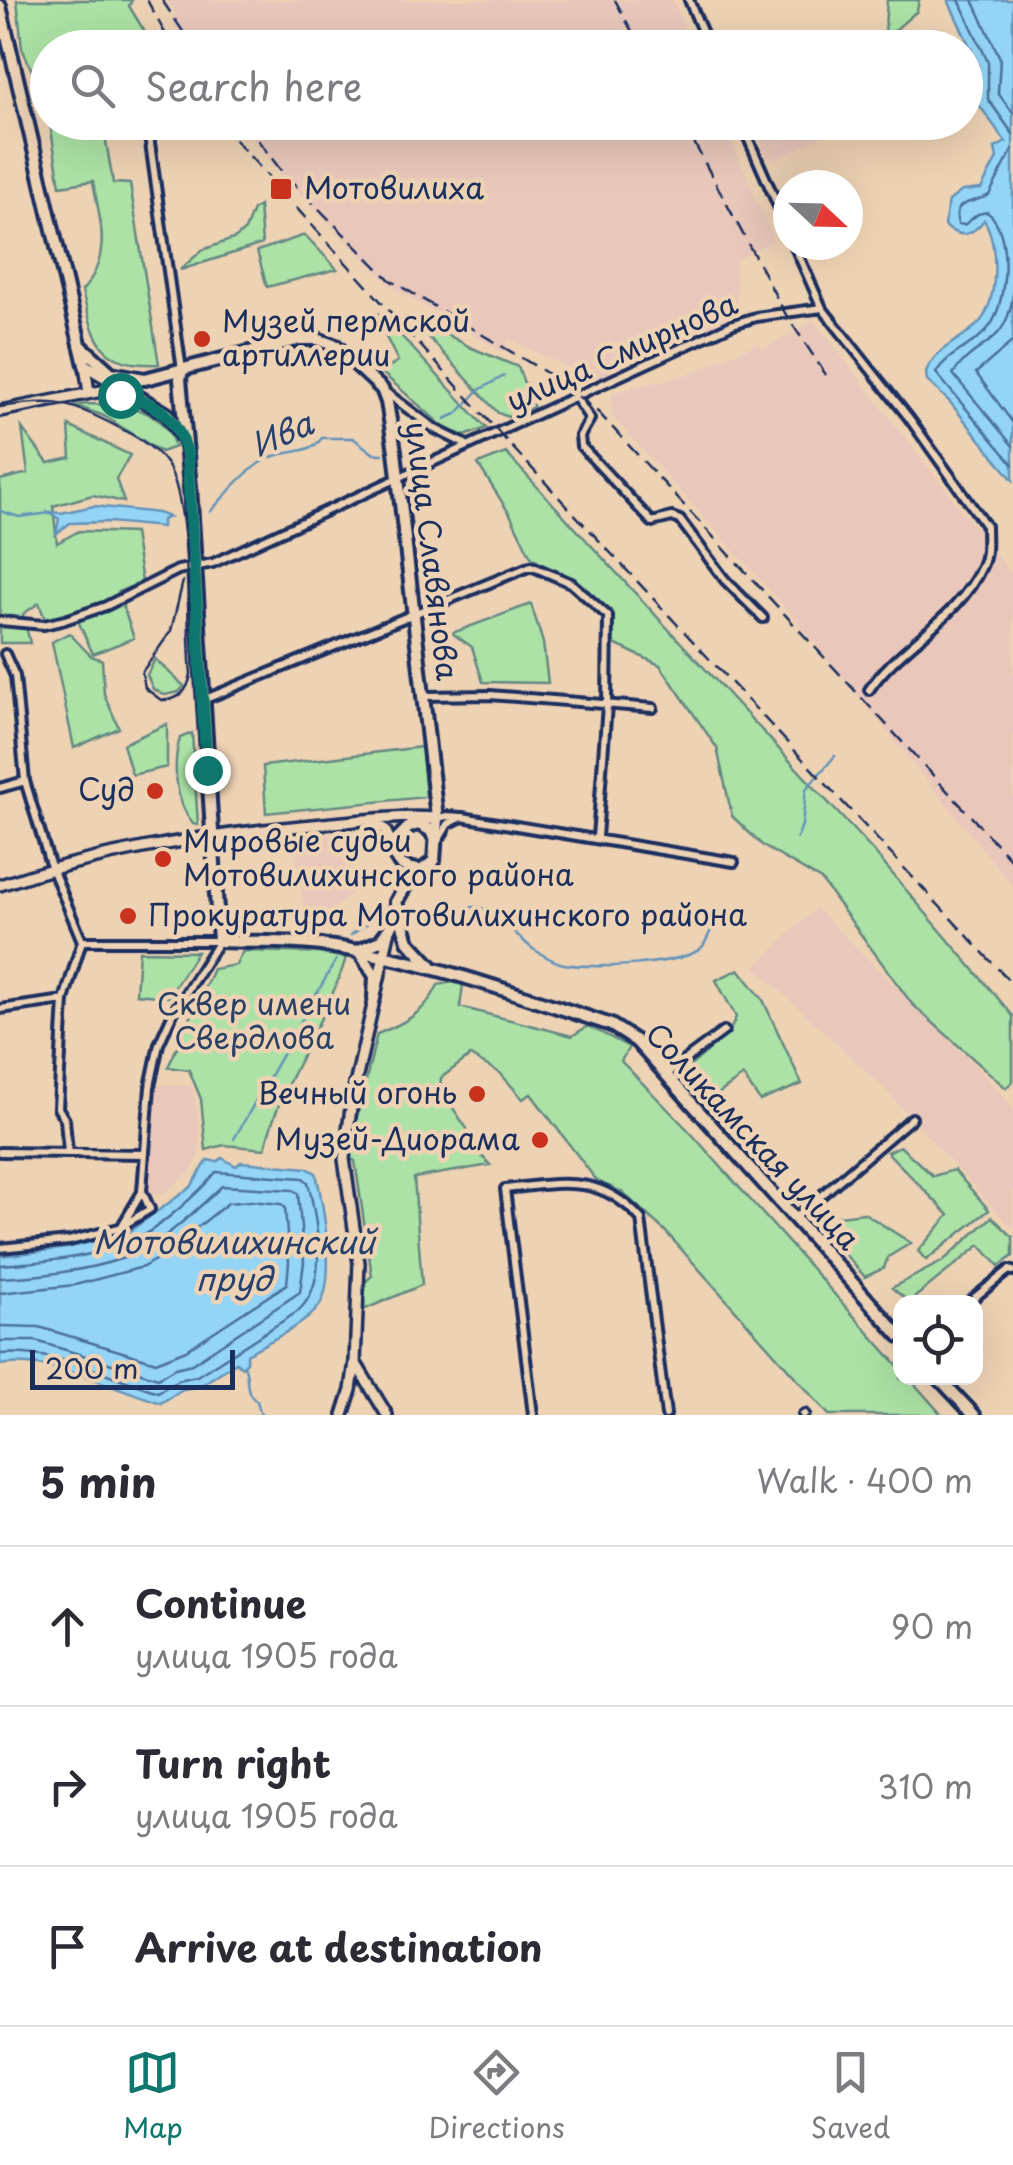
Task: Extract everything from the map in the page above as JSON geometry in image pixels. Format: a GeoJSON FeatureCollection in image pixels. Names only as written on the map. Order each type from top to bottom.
{"type":"FeatureCollection","features":[{"type":"Feature","properties":{"kind":"main road"},"geometry":{"type":"LineString","coordinates":[[0,6],[3,38],[85,365],[146,400],[175,424],[187,452]]}},
{"type":"Feature","properties":{"kind":"main road","name":"улица Славянова"},"geometry":{"type":"LineString","coordinates":[[182,371],[300,339],[317,339],[336,346],[382,389],[398,476],[438,842]]}},
{"type":"Feature","properties":{"kind":"main road"},"geometry":{"type":"LineString","coordinates":[[80,345],[112,373],[145,379],[182,371],[219,941]]}},
{"type":"Feature","properties":{"kind":"main road"},"geometry":{"type":"LineString","coordinates":[[427,870],[400,865],[393,848],[399,834],[419,824],[430,830],[438,842],[436,858],[427,870],[408,882],[396,902],[408,942],[432,966]]}},
{"type":"Feature","properties":{"kind":"main road"},"geometry":{"type":"LineString","coordinates":[[374,998],[372,968],[358,951],[380,941],[390,926]]}},
{"type":"Feature","properties":{"kind":"main road","name":"Соликамская улица"},"geometry":{"type":"LineString","coordinates":[[219,941],[318,944],[432,966],[611,1025],[636,1041],[893,1328]]}},
{"type":"Feature","properties":{"kind":"main road"},"geometry":{"type":"LineString","coordinates":[[946,1385],[974,1415]]}},
{"type":"Feature","properties":{"kind":"street"},"geometry":{"type":"LineString","coordinates":[[689,0],[701,30]]}},
{"type":"Feature","properties":{"kind":"street"},"geometry":{"type":"LineString","coordinates":[[150,140],[182,371]]}},
{"type":"Feature","properties":{"kind":"street"},"geometry":{"type":"LineString","coordinates":[[750,140],[773,195]]}},
{"type":"Feature","properties":{"kind":"street"},"geometry":{"type":"LineString","coordinates":[[801,260],[822,308],[910,418],[986,526],[983,566],[945,617],[880,673],[870,690]]}},
{"type":"Feature","properties":{"kind":"street","name":"улица Смирнова"},"geometry":{"type":"LineString","coordinates":[[0,621],[44,625],[106,606],[178,570],[213,564],[466,444],[500,433],[746,319],[822,308]]}},
{"type":"Feature","properties":{"kind":"street"},"geometry":{"type":"LineString","coordinates":[[85,365],[89,393]]}},
{"type":"Feature","properties":{"kind":"street"},"geometry":{"type":"LineString","coordinates":[[0,411],[145,379]]}},
{"type":"Feature","properties":{"kind":"street"},"geometry":{"type":"LineString","coordinates":[[382,389],[436,430],[466,444]]}},
{"type":"Feature","properties":{"kind":"street"},"geometry":{"type":"LineString","coordinates":[[67,398],[111,394],[146,400]]}},
{"type":"Feature","properties":{"kind":"street"},"geometry":{"type":"LineString","coordinates":[[575,396],[590,419],[582,432],[582,446],[652,522],[668,517],[680,520],[725,580],[763,618]]}},
{"type":"Feature","properties":{"kind":"street"},"geometry":{"type":"LineString","coordinates":[[202,701],[531,566],[571,583],[608,616],[607,705],[597,837]]}},
{"type":"Feature","properties":{"kind":"street"},"geometry":{"type":"LineString","coordinates":[[5,654],[15,676],[25,781],[51,867],[82,941],[64,1000],[58,1108],[65,1120],[68,1153]]}},
{"type":"Feature","properties":{"kind":"street"},"geometry":{"type":"LineString","coordinates":[[424,696],[490,695],[653,708]]}},
{"type":"Feature","properties":{"kind":"street"},"geometry":{"type":"LineString","coordinates":[[0,788],[25,781]]}},
{"type":"Feature","properties":{"kind":"street"},"geometry":{"type":"LineString","coordinates":[[438,842],[448,824],[462,817]]}},
{"type":"Feature","properties":{"kind":"street"},"geometry":{"type":"LineString","coordinates":[[0,885],[51,867],[211,834],[388,818],[462,817],[734,862]]}},
{"type":"Feature","properties":{"kind":"street"},"geometry":{"type":"LineString","coordinates":[[388,818],[419,824],[437,818]]}},
{"type":"Feature","properties":{"kind":"street"},"geometry":{"type":"LineString","coordinates":[[370,820],[386,830],[393,848]]}},
{"type":"Feature","properties":{"kind":"street"},"geometry":{"type":"LineString","coordinates":[[343,1415],[354,1362],[359,1262],[344,1159],[353,1094],[396,902]]}},
{"type":"Feature","properties":{"kind":"street","name":"Соликамская улица"},"geometry":{"type":"LineString","coordinates":[[82,941],[219,941]]}},
{"type":"Feature","properties":{"kind":"street"},"geometry":{"type":"LineString","coordinates":[[119,1228],[133,1211],[142,1190],[154,1061],[174,1014],[219,941]]}},
{"type":"Feature","properties":{"kind":"street"},"geometry":{"type":"LineString","coordinates":[[0,1009],[64,1000]]}},
{"type":"Feature","properties":{"kind":"street"},"geometry":{"type":"LineString","coordinates":[[666,1074],[724,1031]]}},
{"type":"Feature","properties":{"kind":"street"},"geometry":{"type":"LineString","coordinates":[[794,1218],[912,1118]]}},
{"type":"Feature","properties":{"kind":"street"},"geometry":{"type":"LineString","coordinates":[[0,1152],[145,1154]]}},
{"type":"Feature","properties":{"kind":"street"},"geometry":{"type":"LineString","coordinates":[[533,1415],[506,1189],[580,1184],[607,1191],[626,1202],[641,1220],[666,1415]]}},
{"type":"Feature","properties":{"kind":"street"},"geometry":{"type":"LineString","coordinates":[[0,1248],[70,1241],[119,1228],[150,1209],[142,1190]]}},
{"type":"Feature","properties":{"kind":"street"},"geometry":{"type":"LineString","coordinates":[[978,1295],[1011,1270]]}},
{"type":"Feature","properties":{"kind":"street"},"geometry":{"type":"LineString","coordinates":[[354,1362],[387,1415]]}},
{"type":"Feature","properties":{"kind":"shaded area"},"geometry":{"type":"Polygon","coordinates":[[[167,0],[673,0],[686,30],[178,30],[171,19],[177,15],[167,0]]]}},
{"type":"Feature","properties":{"kind":"shaded area"},"geometry":{"type":"Polygon","coordinates":[[[254,140],[731,140],[773,239],[735,260],[738,317],[594,380],[509,339],[501,351],[392,287],[284,177],[254,140]]]}},
{"type":"Feature","properties":{"kind":"shaded area"},"geometry":{"type":"Polygon","coordinates":[[[760,140],[815,140],[775,160],[767,157],[760,140]]]}},
{"type":"Feature","properties":{"kind":"shaded area"},"geometry":{"type":"Polygon","coordinates":[[[814,321],[1013,576],[1013,886],[792,615],[612,416],[612,393],[687,375],[759,343],[763,349],[814,321]]]}},
{"type":"Feature","properties":{"kind":"shaded area"},"geometry":{"type":"Polygon","coordinates":[[[347,833],[354,890],[331,912],[305,918],[294,839],[347,833]]]}},
{"type":"Feature","properties":{"kind":"shaded area"},"geometry":{"type":"Polygon","coordinates":[[[816,908],[976,1066],[1013,1108],[1013,1229],[880,1084],[755,967],[816,908]]]}},
{"type":"Feature","properties":{"kind":"shaded area"},"geometry":{"type":"Polygon","coordinates":[[[153,1084],[192,1087],[200,1130],[198,1157],[191,1171],[163,1194],[148,1193],[153,1084]]]}},
{"type":"Feature","properties":{"kind":"green space"},"geometry":{"type":"Polygon","coordinates":[[[17,0],[132,0],[129,6],[144,30],[30,30],[30,66],[22,48],[17,0]]]}},
{"type":"Feature","properties":{"kind":"green space"},"geometry":{"type":"Polygon","coordinates":[[[887,0],[919,0],[917,11],[895,30],[885,27],[887,0]]]}},
{"type":"Feature","properties":{"kind":"green space"},"geometry":{"type":"Polygon","coordinates":[[[53,140],[106,140],[113,183],[130,184],[159,364],[123,361],[96,337],[82,291],[92,278],[101,251],[93,181],[60,186],[53,140]]]}},
{"type":"Feature","properties":{"kind":"green space"},"geometry":{"type":"Polygon","coordinates":[[[259,206],[262,244],[180,270],[202,250],[236,238],[259,206]]]}},
{"type":"Feature","properties":{"kind":"green space"},"geometry":{"type":"Polygon","coordinates":[[[305,235],[337,269],[267,287],[257,251],[305,235]]]}},
{"type":"Feature","properties":{"kind":"green space"},"geometry":{"type":"Polygon","coordinates":[[[378,314],[486,428],[465,436],[446,429],[381,372],[398,361],[376,317],[378,314]]]}},
{"type":"Feature","properties":{"kind":"green space"},"geometry":{"type":"Polygon","coordinates":[[[417,324],[435,328],[518,367],[524,383],[533,386],[533,407],[508,417],[498,413],[417,324]]]}},
{"type":"Feature","properties":{"kind":"green space"},"geometry":{"type":"Polygon","coordinates":[[[76,406],[127,407],[151,415],[169,433],[175,447],[161,452],[104,416],[76,406]]]}},
{"type":"Feature","properties":{"kind":"green space"},"geometry":{"type":"Polygon","coordinates":[[[69,426],[130,455],[116,479],[124,502],[93,495],[53,506],[57,543],[79,531],[134,533],[142,582],[118,592],[134,638],[93,654],[75,614],[46,622],[39,603],[23,614],[30,643],[0,643],[0,480],[28,473],[22,428],[48,463],[71,458],[69,426]]]}},
{"type":"Feature","properties":{"kind":"green space"},"geometry":{"type":"Polygon","coordinates":[[[506,453],[873,851],[1013,1016],[1013,1081],[1006,1088],[912,1004],[821,880],[763,846],[732,816],[717,748],[660,665],[614,644],[599,601],[531,557],[478,464],[506,453]]]}},
{"type":"Feature","properties":{"kind":"green space"},"geometry":{"type":"Polygon","coordinates":[[[531,604],[543,643],[548,683],[483,682],[472,647],[452,633],[531,604]]]}},
{"type":"Feature","properties":{"kind":"green space"},"geometry":{"type":"Polygon","coordinates":[[[69,633],[91,656],[102,660],[104,694],[119,728],[74,748],[52,642],[69,633]]]}},
{"type":"Feature","properties":{"kind":"green space"},"geometry":{"type":"Polygon","coordinates":[[[155,659],[184,686],[179,692],[165,695],[153,689],[147,675],[155,659]]]}},
{"type":"Feature","properties":{"kind":"green space"},"geometry":{"type":"Polygon","coordinates":[[[167,724],[167,767],[132,775],[123,744],[167,724]]]}},
{"type":"Feature","properties":{"kind":"green space"},"geometry":{"type":"Polygon","coordinates":[[[192,733],[198,825],[193,824],[182,805],[176,771],[180,738],[192,733]]]}},
{"type":"Feature","properties":{"kind":"green space"},"geometry":{"type":"Polygon","coordinates":[[[422,747],[426,797],[266,813],[263,766],[422,747]]]}},
{"type":"Feature","properties":{"kind":"green space"},"geometry":{"type":"Polygon","coordinates":[[[139,951],[197,952],[168,997],[136,994],[139,951]]]}},
{"type":"Feature","properties":{"kind":"green space","name":"Сквер имени Свердлова"},"geometry":{"type":"Polygon","coordinates":[[[243,951],[319,953],[346,958],[327,1007],[281,1100],[265,1149],[224,1145],[206,1150],[201,1099],[189,1070],[168,1067],[213,969],[236,965],[243,951]]]}},
{"type":"Feature","properties":{"kind":"green space"},"geometry":{"type":"Polygon","coordinates":[[[739,969],[763,1000],[802,1084],[760,1101],[743,1076],[707,1102],[683,1072],[729,1033],[736,1017],[716,980],[739,969]]]}},
{"type":"Feature","properties":{"kind":"green space"},"geometry":{"type":"Polygon","coordinates":[[[438,985],[463,985],[460,1007],[572,1036],[588,1026],[629,1047],[621,1061],[690,1132],[893,1360],[893,1385],[915,1385],[942,1415],[829,1415],[665,1231],[622,1192],[597,1181],[531,1094],[523,1099],[500,1073],[470,1056],[441,1078],[440,1089],[474,1139],[470,1143],[490,1165],[414,1178],[422,1285],[363,1310],[366,1281],[372,1276],[355,1161],[350,1159],[349,1151],[377,1034],[413,1016],[438,985]]]}},
{"type":"Feature","properties":{"kind":"green space"},"geometry":{"type":"Polygon","coordinates":[[[900,1146],[933,1176],[954,1170],[989,1210],[926,1260],[918,1251],[949,1215],[887,1152],[900,1146]]]}},
{"type":"Feature","properties":{"kind":"green space"},"geometry":{"type":"Polygon","coordinates":[[[864,1213],[911,1243],[888,1257],[884,1268],[865,1277],[814,1219],[864,1213]]]}},
{"type":"Feature","properties":{"kind":"green space"},"geometry":{"type":"Polygon","coordinates":[[[992,1217],[1013,1237],[1013,1256],[999,1266],[980,1245],[918,1295],[900,1295],[892,1288],[943,1261],[992,1217]]]}},
{"type":"Feature","properties":{"kind":"water"},"geometry":{"type":"Polygon","coordinates":[[[948,0],[1013,0],[1013,480],[949,401],[927,381],[926,372],[935,357],[984,316],[993,289],[994,258],[984,220],[970,233],[955,233],[944,225],[949,201],[962,191],[981,189],[997,158],[995,148],[1006,142],[983,110],[983,30],[962,30],[948,0]]]}},
{"type":"Feature","properties":{"kind":"water"},"geometry":{"type":"Polygon","coordinates":[[[94,506],[169,517],[162,520],[162,527],[70,523],[56,534],[59,519],[49,512],[94,506]]]}},
{"type":"Feature","properties":{"kind":"water","name":"Мотовилихинский пруд"},"geometry":{"type":"Polygon","coordinates":[[[222,1158],[236,1166],[241,1162],[307,1168],[316,1173],[328,1260],[324,1294],[312,1314],[247,1354],[242,1367],[236,1362],[200,1386],[183,1389],[161,1403],[60,1369],[19,1363],[0,1365],[0,1256],[67,1248],[127,1233],[191,1187],[208,1160],[217,1162],[222,1158]]]}},
{"type":"Feature","properties":{"kind":"waterway","name":"Ива"},"geometry":{"type":"LineString","coordinates":[[445,419],[458,413],[479,390],[504,376]]}},
{"type":"Feature","properties":{"kind":"waterway","name":"Ива"},"geometry":{"type":"LineString","coordinates":[[210,512],[263,461],[310,448],[322,438],[353,438],[374,454],[383,454]]}},
{"type":"Feature","properties":{"kind":"waterway","name":"Ива"},"geometry":{"type":"LineString","coordinates":[[0,511],[19,517],[51,513]]}},
{"type":"Feature","properties":{"kind":"waterway"},"geometry":{"type":"LineString","coordinates":[[797,838],[806,789],[835,756]]}},
{"type":"Feature","properties":{"kind":"waterway"},"geometry":{"type":"LineString","coordinates":[[410,915],[478,907],[493,914],[546,957],[560,963],[590,966],[635,965],[694,953],[703,946],[714,926]]}},
{"type":"Feature","properties":{"kind":"waterway"},"geometry":{"type":"LineString","coordinates":[[351,935],[375,918]]}},
{"type":"Feature","properties":{"kind":"waterway"},"geometry":{"type":"LineString","coordinates":[[234,1139],[336,960]]}},
{"type":"Feature","properties":{"kind":"waterway"},"geometry":{"type":"LineString","coordinates":[[244,1365],[248,1390],[261,1415]]}},
{"type":"Feature","properties":{"kind":"tram line"},"geometry":{"type":"LineString","coordinates":[[0,407],[44,402],[81,410],[141,440],[166,463],[174,480],[184,533],[191,674],[182,694],[161,700],[145,688],[142,672],[171,631],[183,581]]}},
{"type":"Feature","properties":{"kind":"railway"},"geometry":{"type":"LineString","coordinates":[[147,0],[163,30]]}},
{"type":"Feature","properties":{"kind":"railway"},"geometry":{"type":"LineString","coordinates":[[162,0],[182,30]]}},
{"type":"Feature","properties":{"kind":"railway"},"geometry":{"type":"LineString","coordinates":[[615,0],[631,30]]}},
{"type":"Feature","properties":{"kind":"railway"},"geometry":{"type":"LineString","coordinates":[[235,140],[513,448],[1013,985]]}},
{"type":"Feature","properties":{"kind":"railway"},"geometry":{"type":"LineString","coordinates":[[258,140],[283,173],[390,280],[557,379],[599,413],[1013,862]]}},
{"type":"Feature","properties":{"kind":"railway"},"geometry":{"type":"LineString","coordinates":[[693,140],[785,313],[826,375]]}},
{"type":"Feature","properties":{"kind":"place","name":"Мотовилиха"},"geometry":{"type":"Point","coordinates":[281,189]}},
{"type":"Feature","properties":{"kind":"place","name":"Музей пермской артиллерии"},"geometry":{"type":"Point","coordinates":[202,339]}},
{"type":"Feature","properties":{"kind":"place","name":"Суд"},"geometry":{"type":"Point","coordinates":[155,791]}},
{"type":"Feature","properties":{"kind":"place","name":"Мировые судьи Мотовилихинского района"},"geometry":{"type":"Point","coordinates":[163,859]}},
{"type":"Feature","properties":{"kind":"place","name":"Прокуратура Мотовилихинского района"},"geometry":{"type":"Point","coordinates":[128,916]}},
{"type":"Feature","properties":{"kind":"place","name":"Вечный огонь"},"geometry":{"type":"Point","coordinates":[477,1094]}},
{"type":"Feature","properties":{"kind":"place","name":"Музей-Диорама"},"geometry":{"type":"Point","coordinates":[540,1140]}},
{"type":"Feature","properties":{"kind":"route"},"geometry":{"type":"LineString","coordinates":[[120,395],[146,400],[166,414],[181,434],[187,452],[207,770]]}}]}
